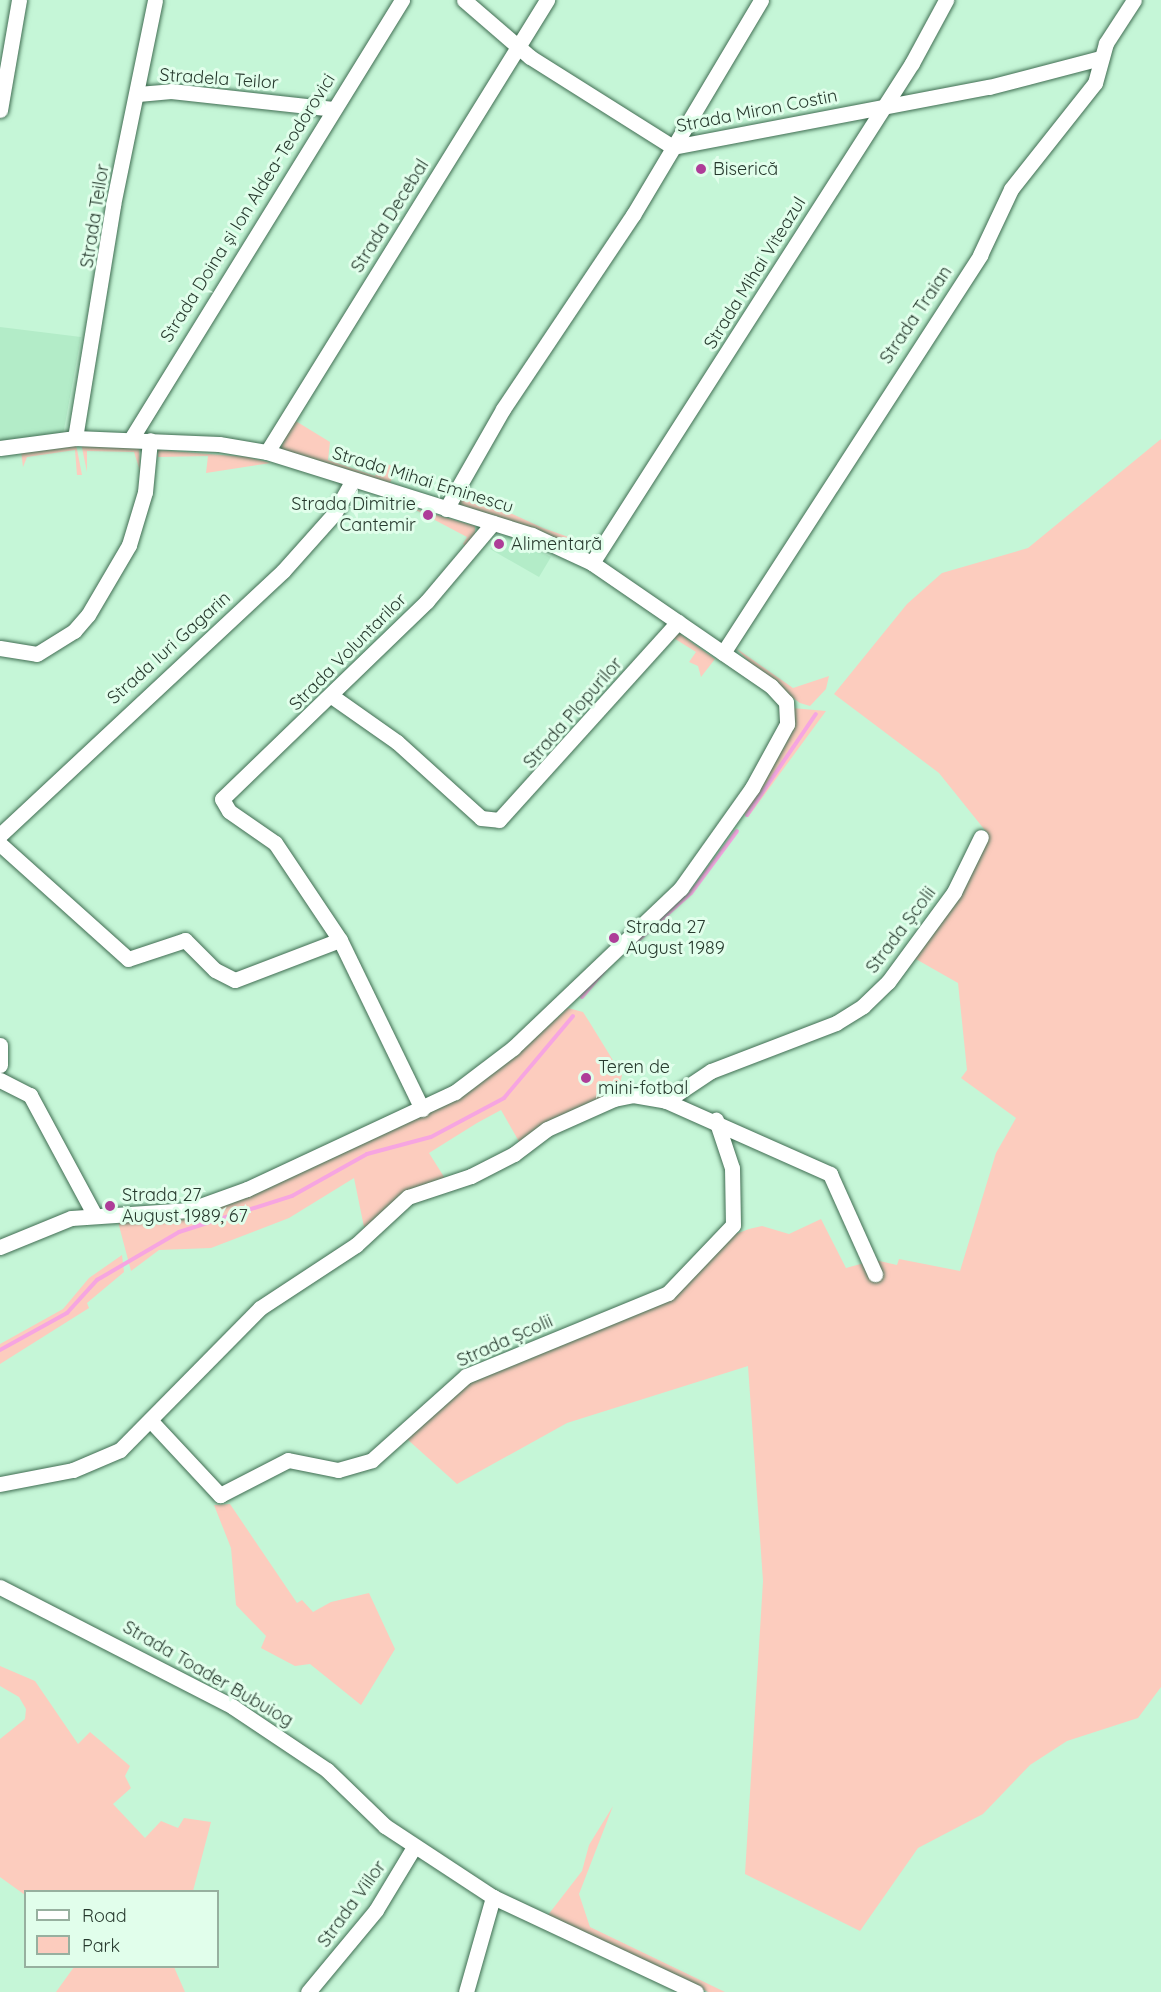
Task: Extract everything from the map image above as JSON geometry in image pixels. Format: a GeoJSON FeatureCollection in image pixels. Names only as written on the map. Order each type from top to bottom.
{"type":"FeatureCollection","features":[{"type":"Feature","properties":{"kind":"street"},"geometry":{"type":"LineString","coordinates":[[0,110],[19,0]]}},
{"type":"Feature","properties":{"kind":"street","name":"Strada Teilor"},"geometry":{"type":"LineString","coordinates":[[75,438],[113,205],[138,94],[155,0]]}},
{"type":"Feature","properties":{"kind":"street","name":"Strada Doina și Ion Aldea-Teodorovici"},"geometry":{"type":"LineString","coordinates":[[131,439],[402,0]]}},
{"type":"Feature","properties":{"kind":"street","name":"Strada Miron Costin"},"geometry":{"type":"LineString","coordinates":[[464,0],[519,45],[645,134],[673,147],[880,108],[1100,58]]}},
{"type":"Feature","properties":{"kind":"street","name":"Strada Decebal"},"geometry":{"type":"LineString","coordinates":[[267,452],[547,0]]}},
{"type":"Feature","properties":{"kind":"street"},"geometry":{"type":"LineString","coordinates":[[446,509],[503,408],[673,147],[761,0]]}},
{"type":"Feature","properties":{"kind":"street","name":"Strada Mihai Viteazul"},"geometry":{"type":"LineString","coordinates":[[592,563],[946,0]]}},
{"type":"Feature","properties":{"kind":"street","name":"Strada Traian"},"geometry":{"type":"LineString","coordinates":[[723,653],[980,255],[1011,189],[1095,83],[1100,58],[1134,0]]}},
{"type":"Feature","properties":{"kind":"street","name":"Stradela Teilor"},"geometry":{"type":"LineString","coordinates":[[138,94],[171,92],[333,109]]}},
{"type":"Feature","properties":{"kind":"street","name":"Strada Mihai Eminescu"},"geometry":{"type":"LineString","coordinates":[[0,448],[75,438],[150,440],[267,452],[493,523],[563,546],[592,563],[723,653],[786,702],[782,741],[681,888],[513,1048],[455,1092],[422,1109]]}},
{"type":"Feature","properties":{"kind":"street"},"geometry":{"type":"LineString","coordinates":[[0,648],[37,654],[69,635],[88,615],[129,545],[145,492],[150,440]]}},
{"type":"Feature","properties":{"kind":"street","name":"Strada Iuri Gagarin"},"geometry":{"type":"LineString","coordinates":[[0,835],[283,571],[334,514],[353,480]]}},
{"type":"Feature","properties":{"kind":"street","name":"Strada Voluntarilor"},"geometry":{"type":"LineString","coordinates":[[340,940],[275,843],[229,811],[222,799],[333,697],[427,602],[493,523]]}},
{"type":"Feature","properties":{"kind":"street","name":"Strada Plopurilor"},"geometry":{"type":"LineString","coordinates":[[333,697],[397,742],[491,821],[511,813],[678,622]]}},
{"type":"Feature","properties":{"kind":"street","name":"Strada Școlii"},"geometry":{"type":"LineString","coordinates":[[666,1101],[711,1071],[836,1023],[863,1006],[888,982],[954,892],[981,837]]}},
{"type":"Feature","properties":{"kind":"street"},"geometry":{"type":"LineString","coordinates":[[0,844],[128,959],[185,940],[215,970],[235,980],[340,940],[422,1109],[247,1190],[189,1210],[94,1214],[0,1247]]}},
{"type":"Feature","properties":{"kind":"street"},"geometry":{"type":"LineString","coordinates":[[0,1046],[0,1065]]}},
{"type":"Feature","properties":{"kind":"street"},"geometry":{"type":"LineString","coordinates":[[0,1080],[30,1095],[94,1214]]}},
{"type":"Feature","properties":{"kind":"street"},"geometry":{"type":"LineString","coordinates":[[0,1484],[102,1460],[150,1420],[260,1308],[356,1245],[408,1197],[471,1176],[587,1108],[633,1095],[666,1101],[716,1120],[830,1174],[875,1274]]}},
{"type":"Feature","properties":{"kind":"street","name":"Strada Școlii"},"geometry":{"type":"LineString","coordinates":[[150,1420],[220,1495],[288,1460],[339,1470],[372,1460],[466,1376],[676,1285],[733,1226],[732,1168],[716,1120]]}},
{"type":"Feature","properties":{"kind":"street","name":"Strada Toader Bubuiog"},"geometry":{"type":"LineString","coordinates":[[0,1587],[232,1707],[327,1770],[414,1847],[493,1897],[696,1992]]}},
{"type":"Feature","properties":{"kind":"street","name":"Strada Viilor"},"geometry":{"type":"LineString","coordinates":[[308,1992],[324,1986],[376,1910],[414,1847]]}},
{"type":"Feature","properties":{"kind":"street"},"geometry":{"type":"LineString","coordinates":[[466,1992],[493,1897]]}},
{"type":"Feature","properties":{"kind":"shaded area"},"geometry":{"type":"Polygon","coordinates":[[[0,327],[81,337],[63,435],[0,443],[0,327]]]}},
{"type":"Feature","properties":{"kind":"shaded area"},"geometry":{"type":"Polygon","coordinates":[[[510,536],[551,557],[539,577],[490,549],[499,537],[510,536]]]}},
{"type":"Feature","properties":{"kind":"green space"},"geometry":{"type":"Polygon","coordinates":[[[294,420],[330,442],[328,460],[375,476],[382,462],[397,468],[390,483],[437,499],[280,449],[294,420]]]}},
{"type":"Feature","properties":{"kind":"green space"},"geometry":{"type":"Polygon","coordinates":[[[1161,439],[1161,1687],[1138,1718],[1067,1741],[1030,1765],[983,1814],[918,1848],[860,1931],[745,1874],[763,1581],[748,1366],[567,1423],[457,1484],[407,1439],[456,1388],[668,1299],[725,1238],[749,1229],[762,1226],[789,1234],[821,1219],[846,1268],[875,1260],[897,1265],[899,1259],[960,1271],[996,1153],[1016,1118],[961,1078],[967,1070],[958,983],[914,958],[988,834],[939,773],[834,694],[907,604],[942,573],[1028,548],[1161,439]]]}},
{"type":"Feature","properties":{"kind":"green space"},"geometry":{"type":"Polygon","coordinates":[[[81,443],[139,445],[140,471],[134,452],[87,451],[87,472],[81,443]]]}},
{"type":"Feature","properties":{"kind":"green space"},"geometry":{"type":"Polygon","coordinates":[[[76,444],[82,475],[77,475],[75,450],[27,457],[23,467],[21,451],[76,444]]]}},
{"type":"Feature","properties":{"kind":"green space"},"geometry":{"type":"Polygon","coordinates":[[[158,450],[247,457],[271,463],[206,473],[208,456],[158,457],[158,450]]]}},
{"type":"Feature","properties":{"kind":"green space"},"geometry":{"type":"Polygon","coordinates":[[[462,491],[543,528],[591,545],[601,542],[589,552],[457,504],[462,491]]]}},
{"type":"Feature","properties":{"kind":"green space"},"geometry":{"type":"Polygon","coordinates":[[[412,508],[475,526],[475,533],[467,547],[463,544],[467,537],[412,508]]]}},
{"type":"Feature","properties":{"kind":"green space"},"geometry":{"type":"Polygon","coordinates":[[[677,632],[715,659],[701,677],[698,666],[689,662],[696,652],[672,637],[677,632]]]}},
{"type":"Feature","properties":{"kind":"green space"},"geometry":{"type":"Polygon","coordinates":[[[736,648],[793,688],[829,676],[826,689],[810,706],[800,703],[763,677],[736,648]]]}},
{"type":"Feature","properties":{"kind":"green space"},"geometry":{"type":"Polygon","coordinates":[[[792,708],[826,711],[748,817],[742,811],[792,708]]]}},
{"type":"Feature","properties":{"kind":"green space"},"geometry":{"type":"Polygon","coordinates":[[[568,1008],[583,1012],[590,1023],[622,1075],[619,1089],[546,1126],[521,1145],[501,1110],[429,1153],[446,1180],[364,1227],[354,1178],[289,1218],[211,1248],[159,1250],[131,1271],[117,1218],[181,1220],[230,1202],[513,1057],[568,1008]]]}},
{"type":"Feature","properties":{"kind":"green space"},"geometry":{"type":"Polygon","coordinates":[[[122,1255],[124,1272],[87,1303],[89,1308],[0,1364],[0,1344],[63,1309],[89,1278],[122,1255]]]}},
{"type":"Feature","properties":{"kind":"green space"},"geometry":{"type":"Polygon","coordinates":[[[230,1504],[297,1603],[302,1600],[313,1612],[331,1602],[369,1593],[395,1649],[361,1705],[310,1664],[295,1666],[261,1648],[266,1636],[236,1605],[231,1548],[214,1505],[230,1504]]]}},
{"type":"Feature","properties":{"kind":"green space"},"geometry":{"type":"Polygon","coordinates":[[[0,1666],[35,1681],[78,1744],[90,1732],[130,1766],[125,1776],[131,1788],[113,1804],[145,1838],[161,1821],[178,1828],[184,1818],[211,1822],[193,1890],[24,1890],[24,1894],[0,1877],[0,1739],[25,1719],[26,1709],[19,1697],[0,1686],[0,1666]]]}},
{"type":"Feature","properties":{"kind":"green space"},"geometry":{"type":"Polygon","coordinates":[[[613,1806],[579,1894],[590,1927],[725,1992],[708,1992],[548,1915],[582,1871],[589,1845],[613,1806]]]}},
{"type":"Feature","properties":{"kind":"green space"},"geometry":{"type":"Polygon","coordinates":[[[73,1968],[174,1968],[185,1992],[56,1992],[73,1968]]]}},
{"type":"Feature","properties":{"kind":"waterway"},"geometry":{"type":"LineString","coordinates":[[747,815],[816,714]]}},
{"type":"Feature","properties":{"kind":"waterway"},"geometry":{"type":"LineString","coordinates":[[626,951],[691,893],[737,831]]}},
{"type":"Feature","properties":{"kind":"waterway"},"geometry":{"type":"LineString","coordinates":[[582,997],[605,970]]}},
{"type":"Feature","properties":{"kind":"waterway"},"geometry":{"type":"LineString","coordinates":[[0,1350],[67,1313],[97,1280],[179,1232],[292,1196],[367,1154],[431,1137],[504,1098],[573,1016]]}},
{"type":"Feature","properties":{"kind":"place","name":"Biserică"},"geometry":{"type":"Point","coordinates":[701,169]}},
{"type":"Feature","properties":{"kind":"place","name":"Strada Dimitrie Cantemir"},"geometry":{"type":"Point","coordinates":[428,515]}},
{"type":"Feature","properties":{"kind":"place","name":"Alimentară"},"geometry":{"type":"Point","coordinates":[499,544]}},
{"type":"Feature","properties":{"kind":"place","name":"Strada 27 August 1989"},"geometry":{"type":"Point","coordinates":[614,938]}},
{"type":"Feature","properties":{"kind":"place","name":"Teren de mini-fotbal"},"geometry":{"type":"Point","coordinates":[586,1078]}},
{"type":"Feature","properties":{"kind":"place","name":"Strada 27 August 1989, 67"},"geometry":{"type":"Point","coordinates":[110,1206]}}]}
